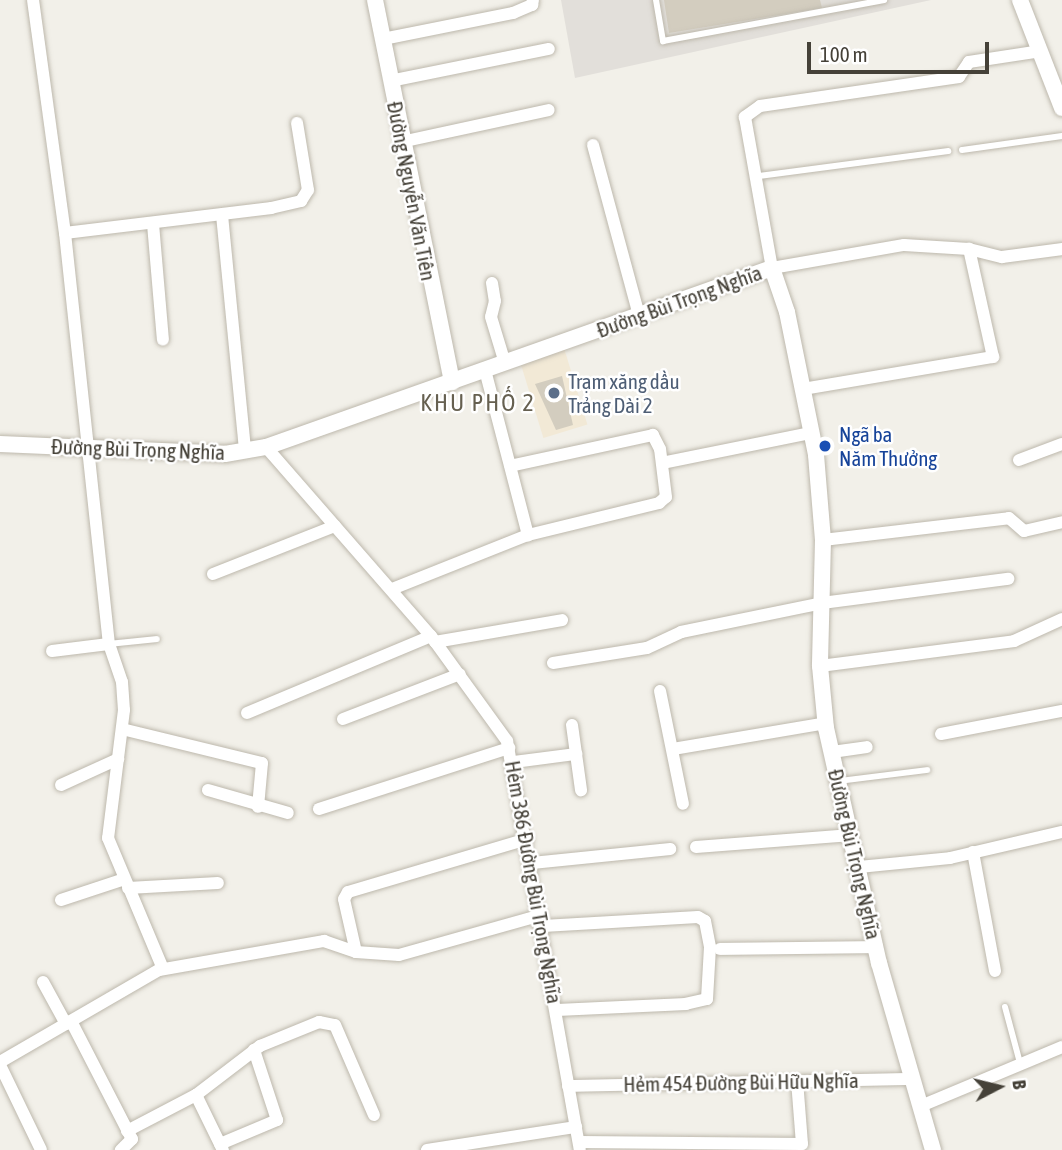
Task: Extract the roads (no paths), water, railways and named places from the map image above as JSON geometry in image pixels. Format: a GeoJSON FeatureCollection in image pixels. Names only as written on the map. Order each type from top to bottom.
{"type":"FeatureCollection","features":[{"type":"Feature","properties":{"kind":"street"},"geometry":{"type":"LineString","coordinates":[[33,0],[65,233],[109,644],[122,682],[122,729],[108,838],[163,969]]}},
{"type":"Feature","properties":{"kind":"street","name":"Đường Nguyễn Văn Tiên"},"geometry":{"type":"LineString","coordinates":[[375,0],[401,142],[452,382]]}},
{"type":"Feature","properties":{"kind":"street"},"geometry":{"type":"LineString","coordinates":[[383,39],[513,13],[532,5],[533,0]]}},
{"type":"Feature","properties":{"kind":"street"},"geometry":{"type":"LineString","coordinates":[[1020,0],[1062,108]]}},
{"type":"Feature","properties":{"kind":"street"},"geometry":{"type":"LineString","coordinates":[[390,81],[548,49]]}},
{"type":"Feature","properties":{"kind":"street"},"geometry":{"type":"LineString","coordinates":[[1041,51],[970,62],[959,77],[752,108],[745,117],[759,176],[772,268],[878,246],[969,249],[1002,257],[1062,249]]}},
{"type":"Feature","properties":{"kind":"street"},"geometry":{"type":"LineString","coordinates":[[401,142],[549,110]]}},
{"type":"Feature","properties":{"kind":"street"},"geometry":{"type":"LineString","coordinates":[[65,233],[286,206],[307,196],[297,123]]}},
{"type":"Feature","properties":{"kind":"street"},"geometry":{"type":"LineString","coordinates":[[593,145],[639,316]]}},
{"type":"Feature","properties":{"kind":"street"},"geometry":{"type":"LineString","coordinates":[[222,215],[245,451]]}},
{"type":"Feature","properties":{"kind":"street"},"geometry":{"type":"LineString","coordinates":[[153,224],[163,340]]}},
{"type":"Feature","properties":{"kind":"street"},"geometry":{"type":"LineString","coordinates":[[803,390],[993,357],[969,249]]}},
{"type":"Feature","properties":{"kind":"street","name":"Đường Bùi Trọng Nghĩa"},"geometry":{"type":"LineString","coordinates":[[0,443],[225,454],[266,447],[772,268],[803,390],[811,433],[823,540],[820,666],[826,723],[876,947],[933,1150]]}},
{"type":"Feature","properties":{"kind":"street"},"geometry":{"type":"LineString","coordinates":[[492,283],[495,301],[491,317],[505,363]]}},
{"type":"Feature","properties":{"kind":"street"},"geometry":{"type":"LineString","coordinates":[[485,370],[528,535]]}},
{"type":"Feature","properties":{"kind":"street"},"geometry":{"type":"LineString","coordinates":[[662,463],[811,433]]}},
{"type":"Feature","properties":{"kind":"street"},"geometry":{"type":"LineString","coordinates":[[392,589],[528,535],[663,501],[662,463],[657,440],[645,435],[509,466]]}},
{"type":"Feature","properties":{"kind":"street"},"geometry":{"type":"LineString","coordinates":[[1019,460],[1062,444]]}},
{"type":"Feature","properties":{"kind":"street","name":"Hẻm 386 Đường Bùi Trọng Nghĩa"},"geometry":{"type":"LineString","coordinates":[[266,447],[433,639],[492,716],[509,748],[514,762],[580,1146]]}},
{"type":"Feature","properties":{"kind":"street"},"geometry":{"type":"LineString","coordinates":[[823,540],[1009,517],[1024,531],[1062,522]]}},
{"type":"Feature","properties":{"kind":"street"},"geometry":{"type":"LineString","coordinates":[[213,574],[335,526]]}},
{"type":"Feature","properties":{"kind":"street"},"geometry":{"type":"LineString","coordinates":[[553,663],[648,648],[681,632],[822,603],[1008,579]]}},
{"type":"Feature","properties":{"kind":"street"},"geometry":{"type":"LineString","coordinates":[[247,713],[433,639],[562,620]]}},
{"type":"Feature","properties":{"kind":"street"},"geometry":{"type":"LineString","coordinates":[[820,666],[1014,641],[1062,620]]}},
{"type":"Feature","properties":{"kind":"street"},"geometry":{"type":"LineString","coordinates":[[52,651],[109,644]]}},
{"type":"Feature","properties":{"kind":"street"},"geometry":{"type":"LineString","coordinates":[[343,719],[460,674]]}},
{"type":"Feature","properties":{"kind":"street"},"geometry":{"type":"LineString","coordinates":[[660,691],[683,804]]}},
{"type":"Feature","properties":{"kind":"street"},"geometry":{"type":"LineString","coordinates":[[941,734],[1062,711]]}},
{"type":"Feature","properties":{"kind":"street"},"geometry":{"type":"LineString","coordinates":[[673,749],[826,723]]}},
{"type":"Feature","properties":{"kind":"street"},"geometry":{"type":"LineString","coordinates":[[572,725],[581,790]]}},
{"type":"Feature","properties":{"kind":"street"},"geometry":{"type":"LineString","coordinates":[[122,729],[262,763],[258,807]]}},
{"type":"Feature","properties":{"kind":"street"},"geometry":{"type":"LineString","coordinates":[[832,752],[867,747]]}},
{"type":"Feature","properties":{"kind":"street"},"geometry":{"type":"LineString","coordinates":[[319,809],[509,748]]}},
{"type":"Feature","properties":{"kind":"street"},"geometry":{"type":"LineString","coordinates":[[514,762],[576,754]]}},
{"type":"Feature","properties":{"kind":"street"},"geometry":{"type":"LineString","coordinates":[[61,785],[118,759]]}},
{"type":"Feature","properties":{"kind":"street"},"geometry":{"type":"LineString","coordinates":[[208,790],[258,807],[288,813]]}},
{"type":"Feature","properties":{"kind":"street"},"geometry":{"type":"LineString","coordinates":[[859,867],[973,852],[1062,832]]}},
{"type":"Feature","properties":{"kind":"street"},"geometry":{"type":"LineString","coordinates":[[696,847],[852,835]]}},
{"type":"Feature","properties":{"kind":"street"},"geometry":{"type":"LineString","coordinates":[[356,952],[344,899],[355,888],[430,871],[527,839]]}},
{"type":"Feature","properties":{"kind":"street"},"geometry":{"type":"LineString","coordinates":[[532,863],[670,849]]}},
{"type":"Feature","properties":{"kind":"street"},"geometry":{"type":"LineString","coordinates":[[973,852],[995,971]]}},
{"type":"Feature","properties":{"kind":"street"},"geometry":{"type":"LineString","coordinates":[[61,900],[126,883],[218,883]]}},
{"type":"Feature","properties":{"kind":"street"},"geometry":{"type":"LineString","coordinates":[[41,1150],[0,1064],[163,969],[324,941],[356,952],[399,955],[542,920],[698,917],[705,921],[710,947],[707,999],[686,1004],[557,1010]]}},
{"type":"Feature","properties":{"kind":"street"},"geometry":{"type":"LineString","coordinates":[[720,949],[876,947]]}},
{"type":"Feature","properties":{"kind":"street"},"geometry":{"type":"LineString","coordinates":[[43,982],[127,1131],[131,1144],[121,1150]]}},
{"type":"Feature","properties":{"kind":"street"},"geometry":{"type":"LineString","coordinates":[[127,1131],[196,1095],[254,1050],[319,1022],[329,1022],[338,1031],[374,1115]]}},
{"type":"Feature","properties":{"kind":"street"},"geometry":{"type":"LineString","coordinates":[[921,1105],[1062,1047]]}},
{"type":"Feature","properties":{"kind":"street"},"geometry":{"type":"LineString","coordinates":[[196,1095],[222,1147],[277,1120],[254,1050]]}},
{"type":"Feature","properties":{"kind":"street","name":"Hẻm 454 Đường Bùi Hữu Nghĩa"},"geometry":{"type":"LineString","coordinates":[[568,1086],[913,1079]]}},
{"type":"Feature","properties":{"kind":"street"},"geometry":{"type":"LineString","coordinates":[[580,1146],[802,1144],[797,1081]]}},
{"type":"Feature","properties":{"kind":"street"},"geometry":{"type":"LineString","coordinates":[[427,1150],[576,1127]]}},
{"type":"Feature","properties":{"kind":"lane"},"geometry":{"type":"LineString","coordinates":[[656,0],[663,41],[884,0]]}},
{"type":"Feature","properties":{"kind":"lane"},"geometry":{"type":"LineString","coordinates":[[962,149],[1062,136]]}},
{"type":"Feature","properties":{"kind":"lane"},"geometry":{"type":"LineString","coordinates":[[759,176],[948,151]]}},
{"type":"Feature","properties":{"kind":"lane"},"geometry":{"type":"LineString","coordinates":[[109,644],[157,639]]}},
{"type":"Feature","properties":{"kind":"lane"},"geometry":{"type":"LineString","coordinates":[[839,781],[928,770]]}},
{"type":"Feature","properties":{"kind":"lane"},"geometry":{"type":"LineString","coordinates":[[1005,1007],[1020,1063]]}},
{"type":"Feature","properties":{"kind":"place","name":"Trạm xăng dầu Trảng Dài 2"},"geometry":{"type":"Point","coordinates":[554,393]}},
{"type":"Feature","properties":{"kind":"place","name":"Ngã ba Năm Thưởng"},"geometry":{"type":"Point","coordinates":[825,446]}},
{"type":"Feature","properties":{"kind":"district","name":"KHU PHỐ 2"},"geometry":{"type":"Point","coordinates":[478,403]}}]}
